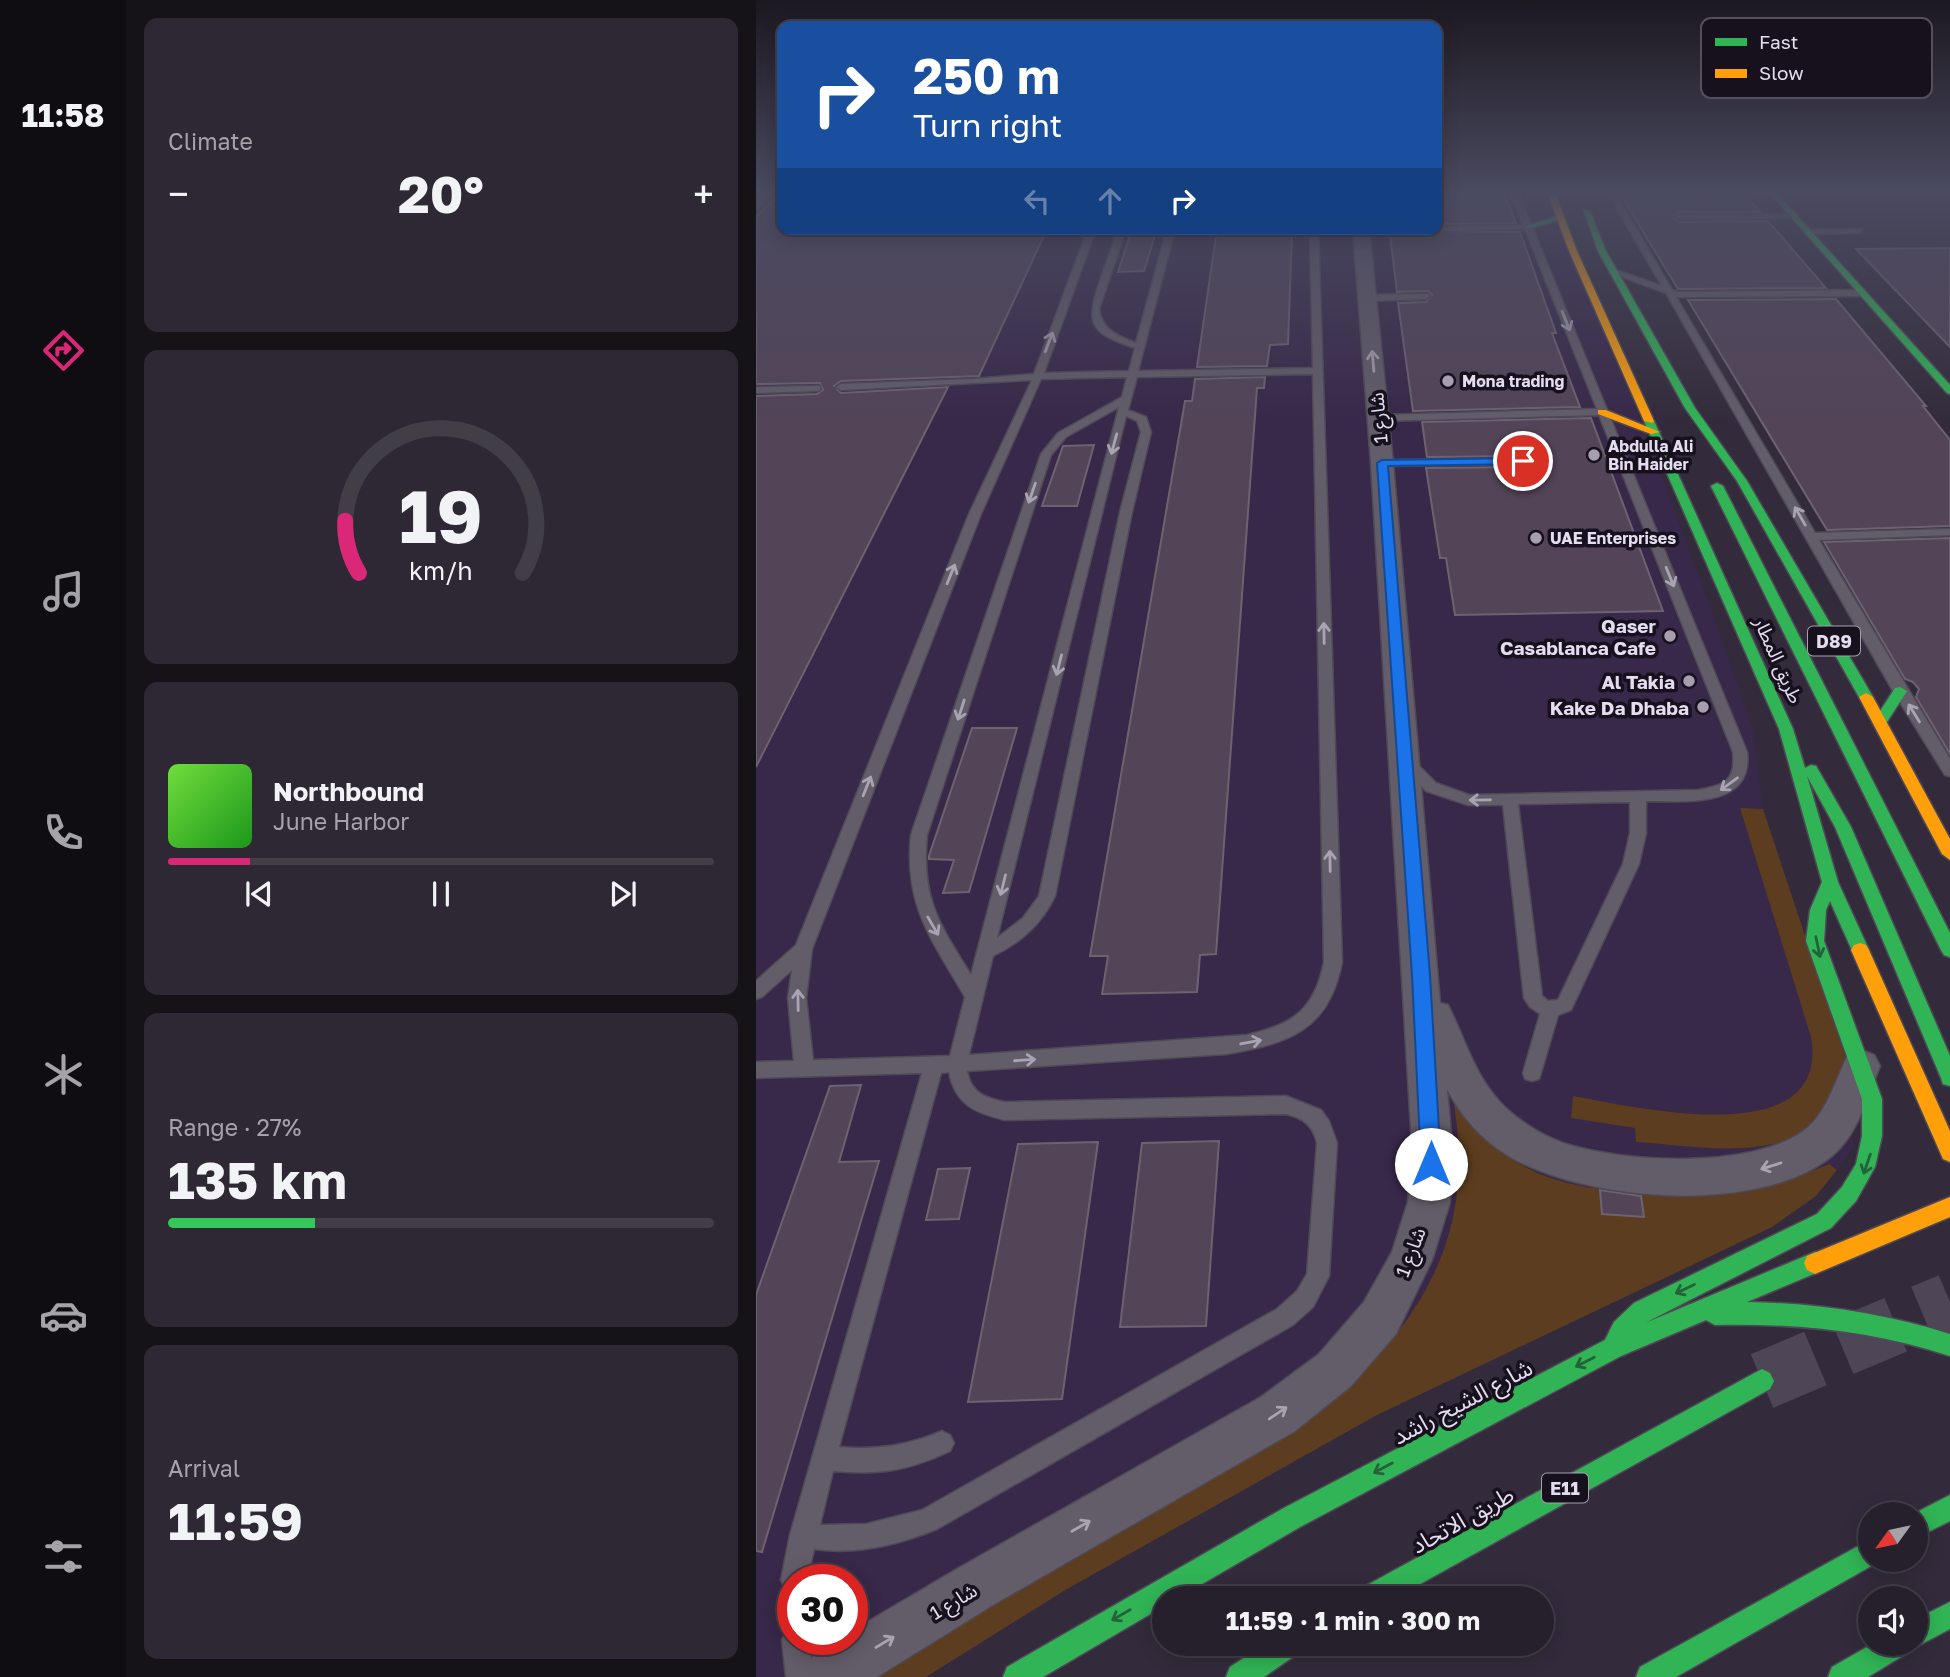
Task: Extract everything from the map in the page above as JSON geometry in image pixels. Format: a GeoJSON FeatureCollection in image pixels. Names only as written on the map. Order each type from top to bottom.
{"type":"FeatureCollection","features":[{"type":"Feature","properties":{"kind":"main road","name":"طريق المطار"},"geometry":{"type":"LineString","coordinates":[[1583,268],[1786,729],[1804,800],[1830,883],[1950,1153]]}},
{"type":"Feature","properties":{"kind":"main road","name":"D89"},"geometry":{"type":"LineString","coordinates":[[1611,268],[1707,434],[1738,473],[1880,722],[1950,854]]}},
{"type":"Feature","properties":{"kind":"main road"},"geometry":{"type":"LineString","coordinates":[[1841,268],[1950,391]]}},
{"type":"Feature","properties":{"kind":"main road"},"geometry":{"type":"LineString","coordinates":[[1602,412],[1655,432]]}},
{"type":"Feature","properties":{"kind":"main road"},"geometry":{"type":"LineString","coordinates":[[1707,434],[1710,468],[1950,950]]}},
{"type":"Feature","properties":{"kind":"main road"},"geometry":{"type":"LineString","coordinates":[[1880,722],[1900,691]]}},
{"type":"Feature","properties":{"kind":"main road"},"geometry":{"type":"LineString","coordinates":[[1786,729],[1843,827],[1950,1078]]}},
{"type":"Feature","properties":{"kind":"main road"},"geometry":{"type":"LineString","coordinates":[[1612,1348],[1622,1330],[1642,1311],[1824,1220],[1849,1198],[1863,1176],[1871,1152],[1874,1125],[1872,1099],[1815,941],[1815,918],[1820,899],[1830,883]]}},
{"type":"Feature","properties":{"kind":"main road","name":"شارع الشيخ راشد"},"geometry":{"type":"LineString","coordinates":[[1017,1677],[1303,1512],[1612,1348],[1950,1207]]}},
{"type":"Feature","properties":{"kind":"main road"},"geometry":{"type":"LineString","coordinates":[[1692,1315],[1765,1312],[1842,1317],[1922,1334],[1950,1345]]}},
{"type":"Feature","properties":{"kind":"main road","name":"طريق الاتحاد"},"geometry":{"type":"LineString","coordinates":[[1391,1586],[1762,1381]]}},
{"type":"Feature","properties":{"kind":"main road"},"geometry":{"type":"LineString","coordinates":[[1928,1519],[1950,1507]]}},
{"type":"Feature","properties":{"kind":"main road"},"geometry":{"type":"LineString","coordinates":[[1650,1677],[1858,1559]]}},
{"type":"Feature","properties":{"kind":"main road"},"geometry":{"type":"LineString","coordinates":[[1928,1627],[1950,1615]]}},
{"type":"Feature","properties":{"kind":"main road"},"geometry":{"type":"LineString","coordinates":[[1240,1677],[1272,1656]]}},
{"type":"Feature","properties":{"kind":"main road"},"geometry":{"type":"LineString","coordinates":[[1842,1677],[1878,1656]]}},
{"type":"Feature","properties":{"kind":"street","name":"شارع 1"},"geometry":{"type":"LineString","coordinates":[[827,1677],[975,1587],[1278,1414],[1335,1370],[1380,1318],[1411,1260],[1429,1202],[1432,1145],[1379,418],[1364,268]]}},
{"type":"Feature","properties":{"kind":"street"},"geometry":{"type":"LineString","coordinates":[[1421,975],[1450,1060],[1468,1093],[1495,1123],[1530,1148],[1572,1164],[1616,1172],[1698,1175],[1739,1174],[1777,1165],[1817,1144],[1834,1125],[1861,1066]]}},
{"type":"Feature","properties":{"kind":"lane"},"geometry":{"type":"LineString","coordinates":[[804,1068],[797,998],[803,949],[975,514],[1030,397],[1035,376],[1077,268]]}},
{"type":"Feature","properties":{"kind":"lane"},"geometry":{"type":"LineString","coordinates":[[1109,268],[1095,309],[1095,320],[1103,331],[1141,347]]}},
{"type":"Feature","properties":{"kind":"lane"},"geometry":{"type":"LineString","coordinates":[[797,1564],[824,1458],[946,1064],[974,996],[1161,268]]}},
{"type":"Feature","properties":{"kind":"lane"},"geometry":{"type":"LineString","coordinates":[[756,1070],[946,1064],[1260,1042],[1291,1031],[1315,1012],[1330,988],[1333,962],[1315,268]]}},
{"type":"Feature","properties":{"kind":"lane"},"geometry":{"type":"LineString","coordinates":[[1405,759],[1424,782],[1448,796],[1468,800],[1720,791],[1736,782],[1744,768],[1740,752],[1545,268]]}},
{"type":"Feature","properties":{"kind":"lane"},"geometry":{"type":"LineString","coordinates":[[1657,268],[1900,691],[1950,771]]}},
{"type":"Feature","properties":{"kind":"lane"},"geometry":{"type":"LineString","coordinates":[[1613,272],[1672,294],[1863,293]]}},
{"type":"Feature","properties":{"kind":"lane"},"geometry":{"type":"LineString","coordinates":[[1367,298],[1426,296]]}},
{"type":"Feature","properties":{"kind":"lane"},"geometry":{"type":"LineString","coordinates":[[841,387],[974,382],[1035,376],[1318,371]]}},
{"type":"Feature","properties":{"kind":"lane"},"geometry":{"type":"LineString","coordinates":[[756,390],[817,387]]}},
{"type":"Feature","properties":{"kind":"lane"},"geometry":{"type":"LineString","coordinates":[[986,953],[1026,928],[1040,912],[1047,896],[1126,512],[1146,432],[1142,419],[1125,405]]}},
{"type":"Feature","properties":{"kind":"lane"},"geometry":{"type":"LineString","coordinates":[[974,996],[924,910],[916,885],[915,860],[919,835],[1046,453],[1062,435],[1125,405]]}},
{"type":"Feature","properties":{"kind":"lane"},"geometry":{"type":"LineString","coordinates":[[1379,418],[1602,412]]}},
{"type":"Feature","properties":{"kind":"lane"},"geometry":{"type":"LineString","coordinates":[[1382,463],[1523,461]]}},
{"type":"Feature","properties":{"kind":"lane"},"geometry":{"type":"LineString","coordinates":[[1812,537],[1950,532]]}},
{"type":"Feature","properties":{"kind":"lane"},"geometry":{"type":"LineString","coordinates":[[1510,799],[1532,998],[1542,1008],[1550,1010],[1565,1005],[1631,864],[1638,833],[1637,796]]}},
{"type":"Feature","properties":{"kind":"lane"},"geometry":{"type":"LineString","coordinates":[[756,992],[803,949]]}},
{"type":"Feature","properties":{"kind":"lane"},"geometry":{"type":"LineString","coordinates":[[1532,1073],[1550,1010]]}},
{"type":"Feature","properties":{"kind":"lane"},"geometry":{"type":"LineString","coordinates":[[803,1535],[830,1540],[859,1539],[892,1534],[928,1520],[1285,1317],[1305,1299],[1318,1276],[1322,1251],[1328,1143],[1325,1129],[1316,1116],[1302,1108],[1286,1105],[1005,1111],[983,1107],[967,1098],[946,1064]]}},
{"type":"Feature","properties":{"kind":"lane"},"geometry":{"type":"LineString","coordinates":[[824,1458],[882,1463],[921,1453],[942,1443]]}},
{"type":"Feature","properties":{"kind":"lane"},"geometry":{"type":"LineString","coordinates":[[797,1655],[800,1677]]}},
{"type":"Feature","properties":{"kind":"shaded area"},"geometry":{"type":"Polygon","coordinates":[[[756,268],[1575,268],[1639,414],[1753,729],[1763,809],[1846,1059],[1854,1147],[1816,1196],[1772,1227],[1377,1415],[1067,1589],[926,1677],[756,1677],[756,268]]]}},
{"type":"Feature","properties":{"kind":"shaded area"},"geometry":{"type":"Polygon","coordinates":[[[1740,808],[1763,809],[1846,1059],[1823,1112],[1802,1132],[1781,1142],[1758,1147],[1733,1148],[1636,1142],[1635,1128],[1571,1118],[1573,1096],[1681,1113],[1723,1114],[1761,1110],[1791,1097],[1809,1074],[1811,1037],[1740,808]]]}},
{"type":"Feature","properties":{"kind":"shaded area"},"geometry":{"type":"Polygon","coordinates":[[[1454,1105],[1458,1105],[1489,1140],[1519,1164],[1554,1179],[1600,1189],[1603,1214],[1643,1217],[1640,1192],[1713,1190],[1760,1185],[1829,1164],[1837,1170],[1816,1196],[1772,1227],[1377,1415],[1067,1589],[926,1677],[868,1677],[1356,1379],[1408,1319],[1442,1254],[1452,1220],[1458,1184],[1459,1146],[1454,1105]]]}},
{"type":"Feature","properties":{"kind":"building"},"geometry":{"type":"Polygon","coordinates":[[[756,268],[1029,268],[979,376],[841,381],[834,386],[841,393],[948,387],[756,767],[756,396],[817,394],[823,390],[820,383],[756,384],[756,268]]]}},
{"type":"Feature","properties":{"kind":"building"},"geometry":{"type":"Polygon","coordinates":[[[1119,268],[1145,268],[1144,271],[1118,272],[1119,268]]]}},
{"type":"Feature","properties":{"kind":"building"},"geometry":{"type":"Polygon","coordinates":[[[1211,268],[1291,268],[1288,344],[1270,345],[1267,366],[1197,367],[1211,268]]]}},
{"type":"Feature","properties":{"kind":"building"},"geometry":{"type":"Polygon","coordinates":[[[1394,268],[1533,268],[1556,333],[1552,333],[1580,407],[1413,411],[1398,303],[1426,302],[1432,295],[1429,291],[1397,292],[1394,268]]]}},
{"type":"Feature","properties":{"kind":"building"},"geometry":{"type":"Polygon","coordinates":[[[1665,268],[1809,268],[1826,288],[1678,289],[1665,268]]]}},
{"type":"Feature","properties":{"kind":"building"},"geometry":{"type":"Polygon","coordinates":[[[1874,268],[1950,268],[1950,347],[1874,268]]]}},
{"type":"Feature","properties":{"kind":"building"},"geometry":{"type":"Polygon","coordinates":[[[1836,299],[1926,406],[1923,406],[1950,440],[1950,526],[1827,530],[1688,300],[1836,299]]]}},
{"type":"Feature","properties":{"kind":"building"},"geometry":{"type":"Polygon","coordinates":[[[1265,377],[1264,388],[1257,388],[1216,954],[1200,955],[1197,992],[1102,994],[1108,956],[1090,956],[1185,401],[1192,401],[1195,379],[1265,377]]]}},
{"type":"Feature","properties":{"kind":"building"},"geometry":{"type":"Polygon","coordinates":[[[1591,418],[1663,611],[1455,615],[1446,558],[1440,558],[1426,468],[1523,467],[1529,465],[1530,459],[1527,456],[1427,457],[1422,422],[1591,418]]]}},
{"type":"Feature","properties":{"kind":"building"},"geometry":{"type":"Polygon","coordinates":[[[1094,445],[1077,506],[1042,506],[1063,446],[1094,445]]]}},
{"type":"Feature","properties":{"kind":"building"},"geometry":{"type":"Polygon","coordinates":[[[1950,538],[1950,754],[1916,697],[1919,689],[1913,682],[1905,679],[1824,542],[1950,538]]]}},
{"type":"Feature","properties":{"kind":"building"},"geometry":{"type":"Polygon","coordinates":[[[972,728],[1017,728],[969,892],[943,893],[954,860],[929,859],[929,856],[972,728]]]}},
{"type":"Feature","properties":{"kind":"building"},"geometry":{"type":"Polygon","coordinates":[[[861,1085],[839,1162],[879,1161],[762,1552],[756,1551],[756,1295],[830,1086],[861,1085]]]}},
{"type":"Feature","properties":{"kind":"building"},"geometry":{"type":"Polygon","coordinates":[[[1219,1141],[1206,1326],[1120,1327],[1142,1143],[1219,1141]]]}},
{"type":"Feature","properties":{"kind":"building"},"geometry":{"type":"Polygon","coordinates":[[[1098,1142],[1062,1399],[968,1402],[1018,1144],[1098,1142]]]}},
{"type":"Feature","properties":{"kind":"building"},"geometry":{"type":"Polygon","coordinates":[[[970,1168],[959,1219],[926,1220],[938,1169],[970,1168]]]}},
{"type":"Feature","properties":{"kind":"building"},"geometry":{"type":"Polygon","coordinates":[[[1600,1190],[1641,1196],[1644,1217],[1602,1214],[1600,1190]]]}},
{"type":"Feature","properties":{"kind":"tunnel"},"geometry":{"type":"LineString","coordinates":[[1762,1381],[1950,1302]]}},
{"type":"Feature","properties":{"kind":"traffic: fast"},"geometry":{"type":"LineString","coordinates":[[1612,268],[1690,408],[1742,481],[1866,697]]}},
{"type":"Feature","properties":{"kind":"traffic: fast"},"geometry":{"type":"LineString","coordinates":[[1841,268],[1950,391]]}},
{"type":"Feature","properties":{"kind":"traffic: fast"},"geometry":{"type":"LineString","coordinates":[[1649,421],[1786,729],[1830,882],[1860,950]]}},
{"type":"Feature","properties":{"kind":"traffic: fast"},"geometry":{"type":"LineString","coordinates":[[1717,486],[1950,950]]}},
{"type":"Feature","properties":{"kind":"traffic: fast"},"geometry":{"type":"LineString","coordinates":[[1880,722],[1900,691]]}},
{"type":"Feature","properties":{"kind":"traffic: fast"},"geometry":{"type":"LineString","coordinates":[[1811,770],[1843,827],[1950,1078]]}},
{"type":"Feature","properties":{"kind":"traffic: fast"},"geometry":{"type":"LineString","coordinates":[[1613,1348],[1622,1330],[1642,1311],[1824,1221],[1849,1194],[1865,1167],[1872,1136],[1872,1099],[1815,941],[1818,910],[1830,882]]}},
{"type":"Feature","properties":{"kind":"traffic: fast"},"geometry":{"type":"LineString","coordinates":[[1017,1677],[1291,1518],[1613,1348],[1815,1263]]}},
{"type":"Feature","properties":{"kind":"traffic: fast"},"geometry":{"type":"LineString","coordinates":[[1715,1314],[1834,1318],[1892,1328],[1950,1345]]}},
{"type":"Feature","properties":{"kind":"traffic: fast"},"geometry":{"type":"LineString","coordinates":[[1391,1586],[1762,1381]]}},
{"type":"Feature","properties":{"kind":"traffic: fast"},"geometry":{"type":"LineString","coordinates":[[1928,1519],[1950,1507]]}},
{"type":"Feature","properties":{"kind":"traffic: fast"},"geometry":{"type":"LineString","coordinates":[[1650,1677],[1858,1559]]}},
{"type":"Feature","properties":{"kind":"traffic: fast"},"geometry":{"type":"LineString","coordinates":[[1928,1627],[1950,1615]]}},
{"type":"Feature","properties":{"kind":"traffic: fast"},"geometry":{"type":"LineString","coordinates":[[1240,1677],[1272,1656]]}},
{"type":"Feature","properties":{"kind":"traffic: fast"},"geometry":{"type":"LineString","coordinates":[[1842,1677],[1878,1656]]}},
{"type":"Feature","properties":{"kind":"traffic: slow"},"geometry":{"type":"LineString","coordinates":[[1581,268],[1649,421]]}},
{"type":"Feature","properties":{"kind":"traffic: slow"},"geometry":{"type":"LineString","coordinates":[[1602,412],[1655,432]]}},
{"type":"Feature","properties":{"kind":"traffic: slow"},"geometry":{"type":"LineString","coordinates":[[1866,697],[1950,854]]}},
{"type":"Feature","properties":{"kind":"traffic: slow"},"geometry":{"type":"LineString","coordinates":[[1860,950],[1950,1153]]}},
{"type":"Feature","properties":{"kind":"traffic: slow"},"geometry":{"type":"LineString","coordinates":[[1815,1263],[1950,1207]]}},
{"type":"Feature","properties":{"kind":"place","name":"Mona trading"},"geometry":{"type":"Point","coordinates":[1448,381]}},
{"type":"Feature","properties":{"kind":"place","name":"Abdulla Ali Bin Haider"},"geometry":{"type":"Point","coordinates":[1594,455]}},
{"type":"Feature","properties":{"kind":"place","name":"UAE Enterprises"},"geometry":{"type":"Point","coordinates":[1536,538]}},
{"type":"Feature","properties":{"kind":"place","name":"Qaser Casablanca Cafe"},"geometry":{"type":"Point","coordinates":[1670,636]}},
{"type":"Feature","properties":{"kind":"place","name":"Al Takia"},"geometry":{"type":"Point","coordinates":[1689,681]}},
{"type":"Feature","properties":{"kind":"place","name":"Kake Da Dhaba"},"geometry":{"type":"Point","coordinates":[1703,707]}},
{"type":"Feature","properties":{"kind":"route"},"geometry":{"type":"LineString","coordinates":[[1431,1164],[1421,975],[1382,463],[1523,461]]}}]}
